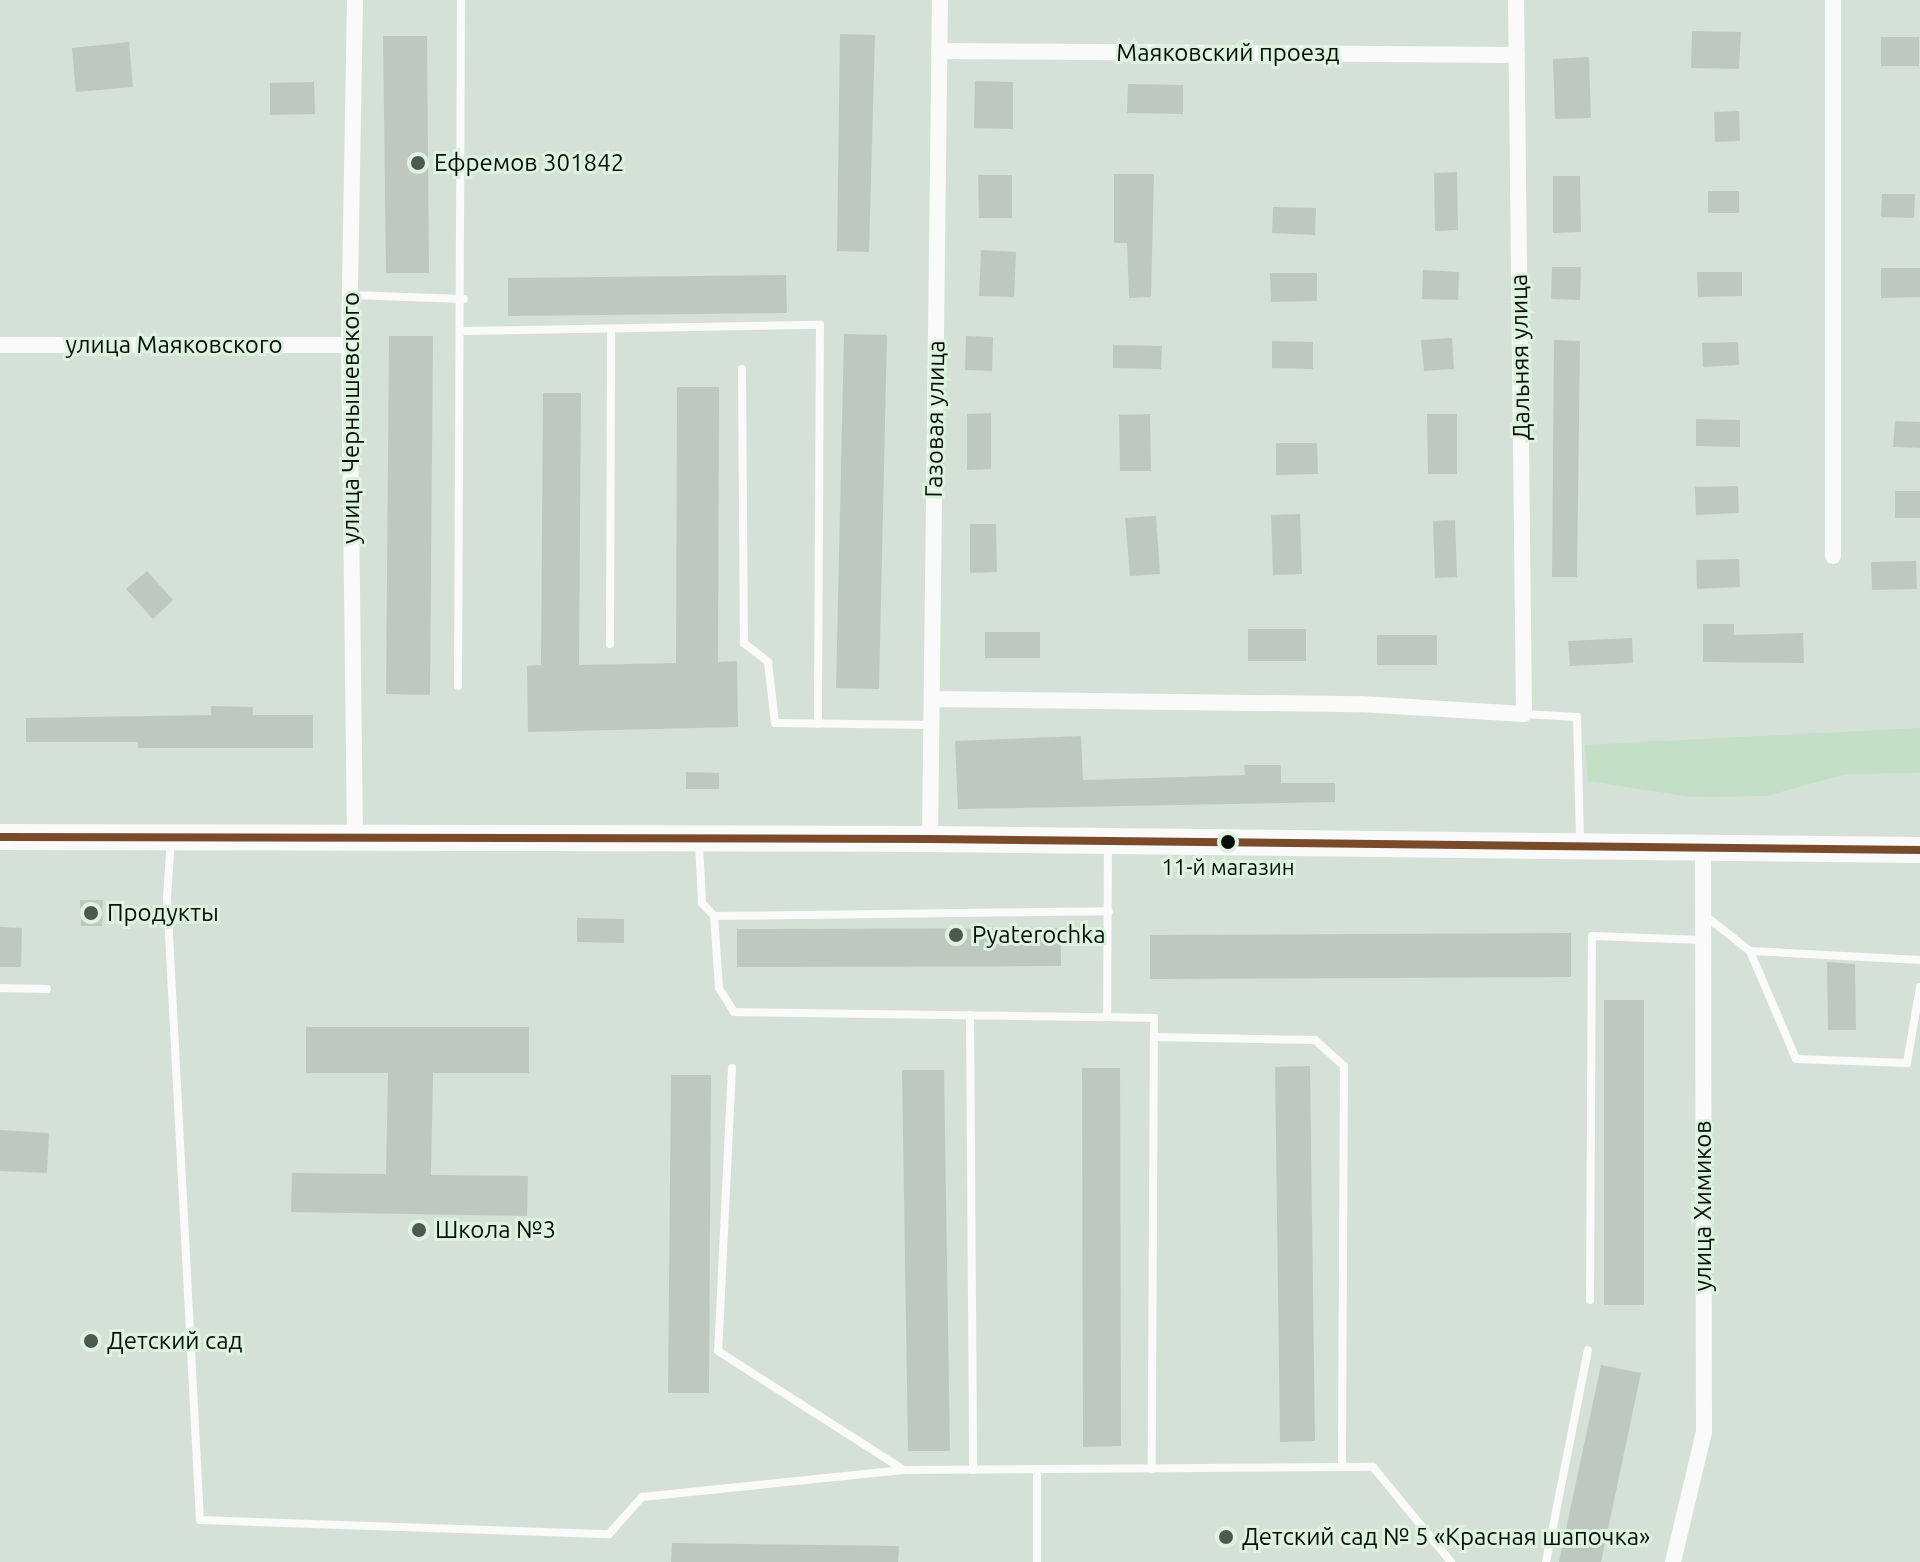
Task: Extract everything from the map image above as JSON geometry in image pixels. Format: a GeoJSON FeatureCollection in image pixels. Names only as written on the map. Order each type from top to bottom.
{"type":"FeatureCollection","features":[{"type":"Feature","properties":{"kind":"main road"},"geometry":{"type":"LineString","coordinates":[[0,837],[930,839],[1920,850]]}},
{"type":"Feature","properties":{"kind":"street","name":"улица Чернышевского"},"geometry":{"type":"LineString","coordinates":[[355,0],[349,345],[355,836]]}},
{"type":"Feature","properties":{"kind":"street","name":"Газовая улица"},"geometry":{"type":"LineString","coordinates":[[930,839],[940,0]]}},
{"type":"Feature","properties":{"kind":"street","name":"Дальняя улица"},"geometry":{"type":"LineString","coordinates":[[1516,0],[1524,714]]}},
{"type":"Feature","properties":{"kind":"street"},"geometry":{"type":"LineString","coordinates":[[1833,0],[1833,556]]}},
{"type":"Feature","properties":{"kind":"street","name":"Маяковский проезд"},"geometry":{"type":"LineString","coordinates":[[939,51],[1517,55]]}},
{"type":"Feature","properties":{"kind":"street","name":"улица Маяковского"},"geometry":{"type":"LineString","coordinates":[[0,345],[349,345]]}},
{"type":"Feature","properties":{"kind":"street"},"geometry":{"type":"LineString","coordinates":[[933,699],[1361,704],[1524,714]]}},
{"type":"Feature","properties":{"kind":"street","name":"улица Химиков"},"geometry":{"type":"LineString","coordinates":[[1673,1562],[1704,1432],[1703,847]]}},
{"type":"Feature","properties":{"kind":"lane"},"geometry":{"type":"LineString","coordinates":[[458,686],[464,331],[461,0]]}},
{"type":"Feature","properties":{"kind":"lane"},"geometry":{"type":"LineString","coordinates":[[351,295],[464,299]]}},
{"type":"Feature","properties":{"kind":"lane"},"geometry":{"type":"LineString","coordinates":[[464,331],[820,325],[818,724]]}},
{"type":"Feature","properties":{"kind":"lane"},"geometry":{"type":"LineString","coordinates":[[610,644],[611,329]]}},
{"type":"Feature","properties":{"kind":"lane"},"geometry":{"type":"LineString","coordinates":[[742,369],[744,643],[768,662],[775,723],[931,725]]}},
{"type":"Feature","properties":{"kind":"lane"},"geometry":{"type":"LineString","coordinates":[[1524,714],[1577,717],[1580,845]]}},
{"type":"Feature","properties":{"kind":"lane"},"geometry":{"type":"LineString","coordinates":[[171,837],[167,897],[200,1520],[609,1534],[642,1497],[904,1470],[1373,1467],[1451,1562]]}},
{"type":"Feature","properties":{"kind":"lane"},"geometry":{"type":"LineString","coordinates":[[699,838],[702,903],[714,916],[719,988],[734,1012],[1154,1018],[1152,1469]]}},
{"type":"Feature","properties":{"kind":"lane"},"geometry":{"type":"LineString","coordinates":[[1107,1017],[1108,842]]}},
{"type":"Feature","properties":{"kind":"lane"},"geometry":{"type":"LineString","coordinates":[[714,916],[1109,911]]}},
{"type":"Feature","properties":{"kind":"lane"},"geometry":{"type":"LineString","coordinates":[[1702,914],[1750,951],[1796,1059],[1907,1063],[1920,987]]}},
{"type":"Feature","properties":{"kind":"lane"},"geometry":{"type":"LineString","coordinates":[[1590,1300],[1592,936],[1702,940]]}},
{"type":"Feature","properties":{"kind":"lane"},"geometry":{"type":"LineString","coordinates":[[1750,951],[1920,960]]}},
{"type":"Feature","properties":{"kind":"lane"},"geometry":{"type":"LineString","coordinates":[[0,988],[47,989]]}},
{"type":"Feature","properties":{"kind":"lane"},"geometry":{"type":"LineString","coordinates":[[970,1015],[973,1470]]}},
{"type":"Feature","properties":{"kind":"lane"},"geometry":{"type":"LineString","coordinates":[[1154,1037],[1315,1040],[1344,1066],[1342,1467]]}},
{"type":"Feature","properties":{"kind":"lane"},"geometry":{"type":"LineString","coordinates":[[732,1068],[718,1351],[904,1470]]}},
{"type":"Feature","properties":{"kind":"lane"},"geometry":{"type":"LineString","coordinates":[[1546,1562],[1588,1350]]}},
{"type":"Feature","properties":{"kind":"lane"},"geometry":{"type":"LineString","coordinates":[[1037,1470],[1037,1562]]}},
{"type":"Feature","properties":{"kind":"green space"},"geometry":{"type":"Polygon","coordinates":[[[1920,728],[1920,773],[1846,774],[1766,796],[1691,797],[1588,781],[1585,745],[1920,728]]]}},
{"type":"Feature","properties":{"kind":"building"},"geometry":{"type":"Polygon","coordinates":[[[1692,31],[1741,32],[1739,69],[1691,68],[1692,31]]]}},
{"type":"Feature","properties":{"kind":"building"},"geometry":{"type":"Polygon","coordinates":[[[840,34],[875,35],[869,252],[837,251],[840,34]]]}},
{"type":"Feature","properties":{"kind":"building"},"geometry":{"type":"Polygon","coordinates":[[[383,36],[427,36],[429,273],[386,273],[383,36]]]}},
{"type":"Feature","properties":{"kind":"building"},"geometry":{"type":"Polygon","coordinates":[[[1881,37],[1919,37],[1919,66],[1881,66],[1881,37]]]}},
{"type":"Feature","properties":{"kind":"building"},"geometry":{"type":"Polygon","coordinates":[[[129,42],[133,87],[76,92],[72,48],[129,42]]]}},
{"type":"Feature","properties":{"kind":"building"},"geometry":{"type":"Polygon","coordinates":[[[1589,57],[1591,118],[1555,119],[1553,59],[1589,57]]]}},
{"type":"Feature","properties":{"kind":"building"},"geometry":{"type":"Polygon","coordinates":[[[975,81],[1013,82],[1013,129],[974,128],[975,81]]]}},
{"type":"Feature","properties":{"kind":"building"},"geometry":{"type":"Polygon","coordinates":[[[314,82],[315,114],[270,115],[270,83],[314,82]]]}},
{"type":"Feature","properties":{"kind":"building"},"geometry":{"type":"Polygon","coordinates":[[[1128,84],[1183,85],[1183,114],[1127,113],[1128,84]]]}},
{"type":"Feature","properties":{"kind":"building"},"geometry":{"type":"Polygon","coordinates":[[[1739,111],[1740,141],[1715,142],[1714,112],[1739,111]]]}},
{"type":"Feature","properties":{"kind":"building"},"geometry":{"type":"Polygon","coordinates":[[[1457,172],[1458,230],[1435,231],[1434,173],[1457,172]]]}},
{"type":"Feature","properties":{"kind":"building"},"geometry":{"type":"Polygon","coordinates":[[[1114,174],[1154,174],[1151,297],[1129,298],[1127,243],[1114,243],[1114,174]]]}},
{"type":"Feature","properties":{"kind":"building"},"geometry":{"type":"Polygon","coordinates":[[[978,175],[1012,175],[1012,218],[979,218],[978,175]]]}},
{"type":"Feature","properties":{"kind":"building"},"geometry":{"type":"Polygon","coordinates":[[[1553,176],[1580,176],[1581,232],[1553,233],[1553,176]]]}},
{"type":"Feature","properties":{"kind":"building"},"geometry":{"type":"Polygon","coordinates":[[[1708,191],[1739,191],[1739,213],[1708,213],[1708,191]]]}},
{"type":"Feature","properties":{"kind":"building"},"geometry":{"type":"Polygon","coordinates":[[[1882,194],[1915,194],[1914,218],[1881,217],[1882,194]]]}},
{"type":"Feature","properties":{"kind":"building"},"geometry":{"type":"Polygon","coordinates":[[[1273,207],[1316,208],[1315,235],[1272,233],[1273,207]]]}},
{"type":"Feature","properties":{"kind":"building"},"geometry":{"type":"Polygon","coordinates":[[[981,250],[1016,252],[1014,297],[979,296],[981,250]]]}},
{"type":"Feature","properties":{"kind":"building"},"geometry":{"type":"Polygon","coordinates":[[[1552,267],[1581,267],[1580,300],[1551,299],[1552,267]]]}},
{"type":"Feature","properties":{"kind":"building"},"geometry":{"type":"Polygon","coordinates":[[[1881,268],[1920,268],[1920,297],[1881,298],[1881,268]]]}},
{"type":"Feature","properties":{"kind":"building"},"geometry":{"type":"Polygon","coordinates":[[[1423,270],[1459,272],[1458,300],[1422,299],[1423,270]]]}},
{"type":"Feature","properties":{"kind":"building"},"geometry":{"type":"Polygon","coordinates":[[[1697,272],[1742,272],[1742,296],[1698,297],[1697,272]]]}},
{"type":"Feature","properties":{"kind":"building"},"geometry":{"type":"Polygon","coordinates":[[[1270,273],[1317,273],[1317,301],[1271,302],[1270,273]]]}},
{"type":"Feature","properties":{"kind":"building"},"geometry":{"type":"Polygon","coordinates":[[[786,275],[787,313],[508,316],[508,278],[786,275]]]}},
{"type":"Feature","properties":{"kind":"building"},"geometry":{"type":"Polygon","coordinates":[[[844,334],[887,335],[879,689],[836,688],[844,334]]]}},
{"type":"Feature","properties":{"kind":"building"},"geometry":{"type":"Polygon","coordinates":[[[389,336],[433,336],[430,695],[386,694],[389,336]]]}},
{"type":"Feature","properties":{"kind":"building"},"geometry":{"type":"Polygon","coordinates":[[[966,336],[993,337],[992,371],[965,370],[966,336]]]}},
{"type":"Feature","properties":{"kind":"building"},"geometry":{"type":"Polygon","coordinates":[[[1452,338],[1454,369],[1424,371],[1421,340],[1452,338]]]}},
{"type":"Feature","properties":{"kind":"building"},"geometry":{"type":"Polygon","coordinates":[[[1554,340],[1580,341],[1577,577],[1552,577],[1554,340]]]}},
{"type":"Feature","properties":{"kind":"building"},"geometry":{"type":"Polygon","coordinates":[[[1272,341],[1313,342],[1313,369],[1272,368],[1272,341]]]}},
{"type":"Feature","properties":{"kind":"building"},"geometry":{"type":"Polygon","coordinates":[[[1738,342],[1739,365],[1703,367],[1702,343],[1738,342]]]}},
{"type":"Feature","properties":{"kind":"building"},"geometry":{"type":"Polygon","coordinates":[[[1113,345],[1162,346],[1161,369],[1113,368],[1113,345]]]}},
{"type":"Feature","properties":{"kind":"building"},"geometry":{"type":"Polygon","coordinates":[[[677,387],[719,387],[718,662],[737,661],[738,727],[528,732],[527,666],[541,665],[543,393],[581,393],[579,665],[676,663],[677,387]]]}},
{"type":"Feature","properties":{"kind":"building"},"geometry":{"type":"Polygon","coordinates":[[[991,413],[991,469],[967,470],[967,414],[991,413]]]}},
{"type":"Feature","properties":{"kind":"building"},"geometry":{"type":"Polygon","coordinates":[[[1150,414],[1151,471],[1120,471],[1119,415],[1150,414]]]}},
{"type":"Feature","properties":{"kind":"building"},"geometry":{"type":"Polygon","coordinates":[[[1427,414],[1457,414],[1457,474],[1428,474],[1427,414]]]}},
{"type":"Feature","properties":{"kind":"building"},"geometry":{"type":"Polygon","coordinates":[[[1696,419],[1740,420],[1740,447],[1696,446],[1696,419]]]}},
{"type":"Feature","properties":{"kind":"building"},"geometry":{"type":"Polygon","coordinates":[[[1895,421],[1920,422],[1920,448],[1893,447],[1895,421]]]}},
{"type":"Feature","properties":{"kind":"building"},"geometry":{"type":"Polygon","coordinates":[[[1276,443],[1317,443],[1318,474],[1276,475],[1276,443]]]}},
{"type":"Feature","properties":{"kind":"building"},"geometry":{"type":"Polygon","coordinates":[[[1738,486],[1739,513],[1696,515],[1695,487],[1738,486]]]}},
{"type":"Feature","properties":{"kind":"building"},"geometry":{"type":"Polygon","coordinates":[[[1895,491],[1920,491],[1920,518],[1895,518],[1895,491]]]}},
{"type":"Feature","properties":{"kind":"building"},"geometry":{"type":"Polygon","coordinates":[[[1300,514],[1302,574],[1273,575],[1271,515],[1300,514]]]}},
{"type":"Feature","properties":{"kind":"building"},"geometry":{"type":"Polygon","coordinates":[[[1156,516],[1160,574],[1130,576],[1125,518],[1156,516]]]}},
{"type":"Feature","properties":{"kind":"building"},"geometry":{"type":"Polygon","coordinates":[[[1455,520],[1457,577],[1435,578],[1433,521],[1455,520]]]}},
{"type":"Feature","properties":{"kind":"building"},"geometry":{"type":"Polygon","coordinates":[[[970,524],[996,524],[997,572],[970,573],[970,524]]]}},
{"type":"Feature","properties":{"kind":"building"},"geometry":{"type":"Polygon","coordinates":[[[1739,559],[1740,587],[1697,589],[1696,560],[1739,559]]]}},
{"type":"Feature","properties":{"kind":"building"},"geometry":{"type":"Polygon","coordinates":[[[1916,561],[1917,589],[1872,590],[1871,562],[1916,561]]]}},
{"type":"Feature","properties":{"kind":"building"},"geometry":{"type":"Polygon","coordinates":[[[147,571],[173,600],[153,619],[126,589],[147,571]]]}},
{"type":"Feature","properties":{"kind":"building"},"geometry":{"type":"Polygon","coordinates":[[[1703,624],[1734,624],[1734,635],[1803,633],[1804,663],[1703,662],[1703,624]]]}},
{"type":"Feature","properties":{"kind":"building"},"geometry":{"type":"Polygon","coordinates":[[[1248,629],[1306,629],[1306,661],[1248,661],[1248,629]]]}},
{"type":"Feature","properties":{"kind":"building"},"geometry":{"type":"Polygon","coordinates":[[[985,632],[1040,632],[1040,658],[985,658],[985,632]]]}},
{"type":"Feature","properties":{"kind":"building"},"geometry":{"type":"Polygon","coordinates":[[[1377,635],[1437,635],[1437,665],[1377,665],[1377,635]]]}},
{"type":"Feature","properties":{"kind":"building"},"geometry":{"type":"Polygon","coordinates":[[[1632,638],[1633,663],[1570,666],[1568,641],[1632,638]]]}},
{"type":"Feature","properties":{"kind":"building"},"geometry":{"type":"Polygon","coordinates":[[[211,706],[253,707],[253,715],[313,715],[313,748],[138,748],[138,742],[26,742],[26,718],[211,715],[211,706]]]}},
{"type":"Feature","properties":{"kind":"building"},"geometry":{"type":"Polygon","coordinates":[[[1081,736],[1083,780],[1245,775],[1244,765],[1281,765],[1281,783],[1335,783],[1335,802],[958,809],[955,741],[1081,736]]]}},
{"type":"Feature","properties":{"kind":"building"},"geometry":{"type":"Polygon","coordinates":[[[686,772],[719,773],[719,789],[686,789],[686,772]]]}},
{"type":"Feature","properties":{"kind":"building"},"geometry":{"type":"Polygon","coordinates":[[[80,900],[103,900],[102,926],[81,926],[80,900]]]}},
{"type":"Feature","properties":{"kind":"building"},"geometry":{"type":"Polygon","coordinates":[[[577,918],[624,919],[624,943],[577,942],[577,918]]]}},
{"type":"Feature","properties":{"kind":"building"},"geometry":{"type":"Polygon","coordinates":[[[0,927],[22,928],[21,967],[0,967],[0,927]]]}},
{"type":"Feature","properties":{"kind":"building"},"geometry":{"type":"Polygon","coordinates":[[[1061,928],[1061,966],[737,967],[737,929],[1061,928]]]}},
{"type":"Feature","properties":{"kind":"building"},"geometry":{"type":"Polygon","coordinates":[[[1571,933],[1571,977],[1150,979],[1150,935],[1571,933]]]}},
{"type":"Feature","properties":{"kind":"building"},"geometry":{"type":"Polygon","coordinates":[[[1827,962],[1855,964],[1856,1030],[1828,1030],[1827,962]]]}},
{"type":"Feature","properties":{"kind":"building"},"geometry":{"type":"Polygon","coordinates":[[[1604,1000],[1644,1000],[1644,1305],[1604,1305],[1604,1000]]]}},
{"type":"Feature","properties":{"kind":"building"},"geometry":{"type":"Polygon","coordinates":[[[306,1027],[529,1027],[529,1073],[433,1073],[431,1175],[528,1176],[527,1216],[291,1212],[292,1173],[386,1174],[388,1073],[306,1073],[306,1027]]]}},
{"type":"Feature","properties":{"kind":"building"},"geometry":{"type":"Polygon","coordinates":[[[1310,1066],[1315,1441],[1280,1442],[1275,1067],[1310,1066]]]}},
{"type":"Feature","properties":{"kind":"building"},"geometry":{"type":"Polygon","coordinates":[[[1082,1068],[1120,1068],[1121,1446],[1083,1447],[1082,1068]]]}},
{"type":"Feature","properties":{"kind":"building"},"geometry":{"type":"Polygon","coordinates":[[[902,1070],[944,1070],[950,1451],[908,1451],[902,1070]]]}},
{"type":"Feature","properties":{"kind":"building"},"geometry":{"type":"Polygon","coordinates":[[[671,1075],[711,1075],[709,1393],[668,1393],[671,1075]]]}},
{"type":"Feature","properties":{"kind":"building"},"geometry":{"type":"Polygon","coordinates":[[[0,1130],[49,1133],[47,1173],[0,1171],[0,1130]]]}},
{"type":"Feature","properties":{"kind":"building"},"geometry":{"type":"Polygon","coordinates":[[[1601,1365],[1641,1373],[1601,1562],[1559,1562],[1601,1365]]]}},
{"type":"Feature","properties":{"kind":"building"},"geometry":{"type":"Polygon","coordinates":[[[672,1543],[899,1546],[898,1562],[671,1562],[672,1543]]]}},
{"type":"Feature","properties":{"kind":"transit line"},"geometry":{"type":"LineString","coordinates":[[0,837],[930,839],[1920,850]]}},
{"type":"Feature","properties":{"kind":"place","name":"Ефремов 301842"},"geometry":{"type":"Point","coordinates":[418,163]}},
{"type":"Feature","properties":{"kind":"place","name":"11-й магазин"},"geometry":{"type":"Point","coordinates":[1228,842]}},
{"type":"Feature","properties":{"kind":"place","name":"Продукты"},"geometry":{"type":"Point","coordinates":[91,913]}},
{"type":"Feature","properties":{"kind":"place","name":"Pyaterochka"},"geometry":{"type":"Point","coordinates":[956,935]}},
{"type":"Feature","properties":{"kind":"place","name":"Школа №3"},"geometry":{"type":"Point","coordinates":[419,1230]}},
{"type":"Feature","properties":{"kind":"place","name":"Детский сад"},"geometry":{"type":"Point","coordinates":[91,1341]}},
{"type":"Feature","properties":{"kind":"place","name":"Детский сад № 5 «Красная шапочка»"},"geometry":{"type":"Point","coordinates":[1226,1537]}}]}
